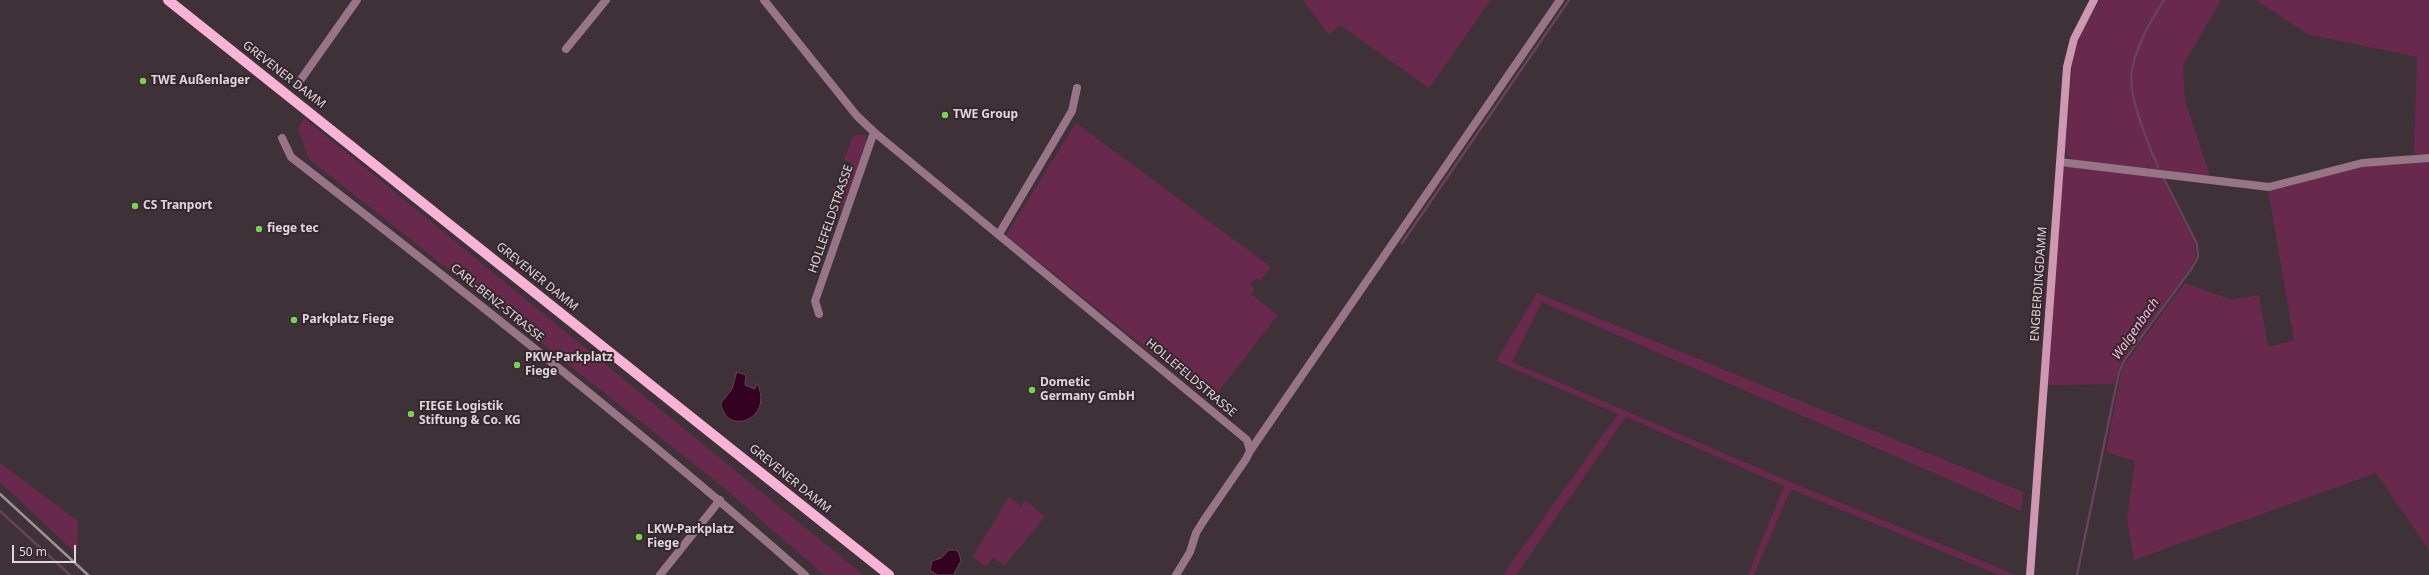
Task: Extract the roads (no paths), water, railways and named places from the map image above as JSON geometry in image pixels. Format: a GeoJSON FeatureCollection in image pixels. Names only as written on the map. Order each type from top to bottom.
{"type":"FeatureCollection","features":[{"type":"Feature","properties":{"kind":"main road","name":"GREVENER DAMM"},"geometry":{"type":"LineString","coordinates":[[168,0],[889,575]]}},
{"type":"Feature","properties":{"kind":"street"},"geometry":{"type":"LineString","coordinates":[[297,85],[357,0]]}},
{"type":"Feature","properties":{"kind":"street"},"geometry":{"type":"LineString","coordinates":[[566,49],[606,0]]}},
{"type":"Feature","properties":{"kind":"street","name":"HOLLEFELDSTRASSE"},"geometry":{"type":"LineString","coordinates":[[764,0],[857,116],[874,132],[1243,437],[1248,444],[1250,452]]}},
{"type":"Feature","properties":{"kind":"street"},"geometry":{"type":"LineString","coordinates":[[1176,575],[1190,552],[1196,533],[1250,452],[1560,0]]}},
{"type":"Feature","properties":{"kind":"street","name":"ENGBERDINGDAMM"},"geometry":{"type":"LineString","coordinates":[[2030,575],[2067,67],[2074,40],[2094,0]]}},
{"type":"Feature","properties":{"kind":"street"},"geometry":{"type":"LineString","coordinates":[[999,234],[1072,111],[1077,88]]}},
{"type":"Feature","properties":{"kind":"street","name":"HOLLEFELDSTRASSE"},"geometry":{"type":"LineString","coordinates":[[819,314],[815,301],[874,132]]}},
{"type":"Feature","properties":{"kind":"street","name":"CARL-BENZ-STRASSE"},"geometry":{"type":"LineString","coordinates":[[282,138],[291,157],[426,262],[720,500],[805,575]]}},
{"type":"Feature","properties":{"kind":"street"},"geometry":{"type":"LineString","coordinates":[[2060,162],[2269,187],[2362,163],[2429,158]]}},
{"type":"Feature","properties":{"kind":"street"},"geometry":{"type":"LineString","coordinates":[[660,575],[720,500]]}},
{"type":"Feature","properties":{"kind":"waterway"},"geometry":{"type":"LineString","coordinates":[[1402,243],[1569,0]]}},
{"type":"Feature","properties":{"kind":"waterway","name":"Walgenbach"},"geometry":{"type":"LineString","coordinates":[[2158,167],[2139,119],[2131,80],[2137,51],[2149,25],[2164,0]]}},
{"type":"Feature","properties":{"kind":"waterway","name":"Walgenbach"},"geometry":{"type":"LineString","coordinates":[[2077,575],[2119,372],[2125,359],[2192,268],[2198,257],[2197,244],[2164,179]]}},
{"type":"Feature","properties":{"kind":"waterway"},"geometry":{"type":"LineString","coordinates":[[0,511],[70,575]]}},
{"type":"Feature","properties":{"kind":"railway"},"geometry":{"type":"LineString","coordinates":[[0,494],[88,575]]}},
{"type":"Feature","properties":{"kind":"place","name":"TWE Außenlager"},"geometry":{"type":"Point","coordinates":[143,81]}},
{"type":"Feature","properties":{"kind":"place","name":"TWE Group"},"geometry":{"type":"Point","coordinates":[945,115]}},
{"type":"Feature","properties":{"kind":"place","name":"CS Tranport"},"geometry":{"type":"Point","coordinates":[135,206]}},
{"type":"Feature","properties":{"kind":"place","name":"fiege tec"},"geometry":{"type":"Point","coordinates":[259,229]}},
{"type":"Feature","properties":{"kind":"place","name":"Parkplatz Fiege"},"geometry":{"type":"Point","coordinates":[294,320]}},
{"type":"Feature","properties":{"kind":"place","name":"PKW-Parkplatz Fiege"},"geometry":{"type":"Point","coordinates":[517,365]}},
{"type":"Feature","properties":{"kind":"place","name":"Dometic Germany GmbH"},"geometry":{"type":"Point","coordinates":[1032,390]}},
{"type":"Feature","properties":{"kind":"place","name":"FIEGE Logistik Stiftung & Co. KG"},"geometry":{"type":"Point","coordinates":[411,414]}},
{"type":"Feature","properties":{"kind":"place","name":"LKW-Parkplatz Fiege"},"geometry":{"type":"Point","coordinates":[639,537]}}]}
